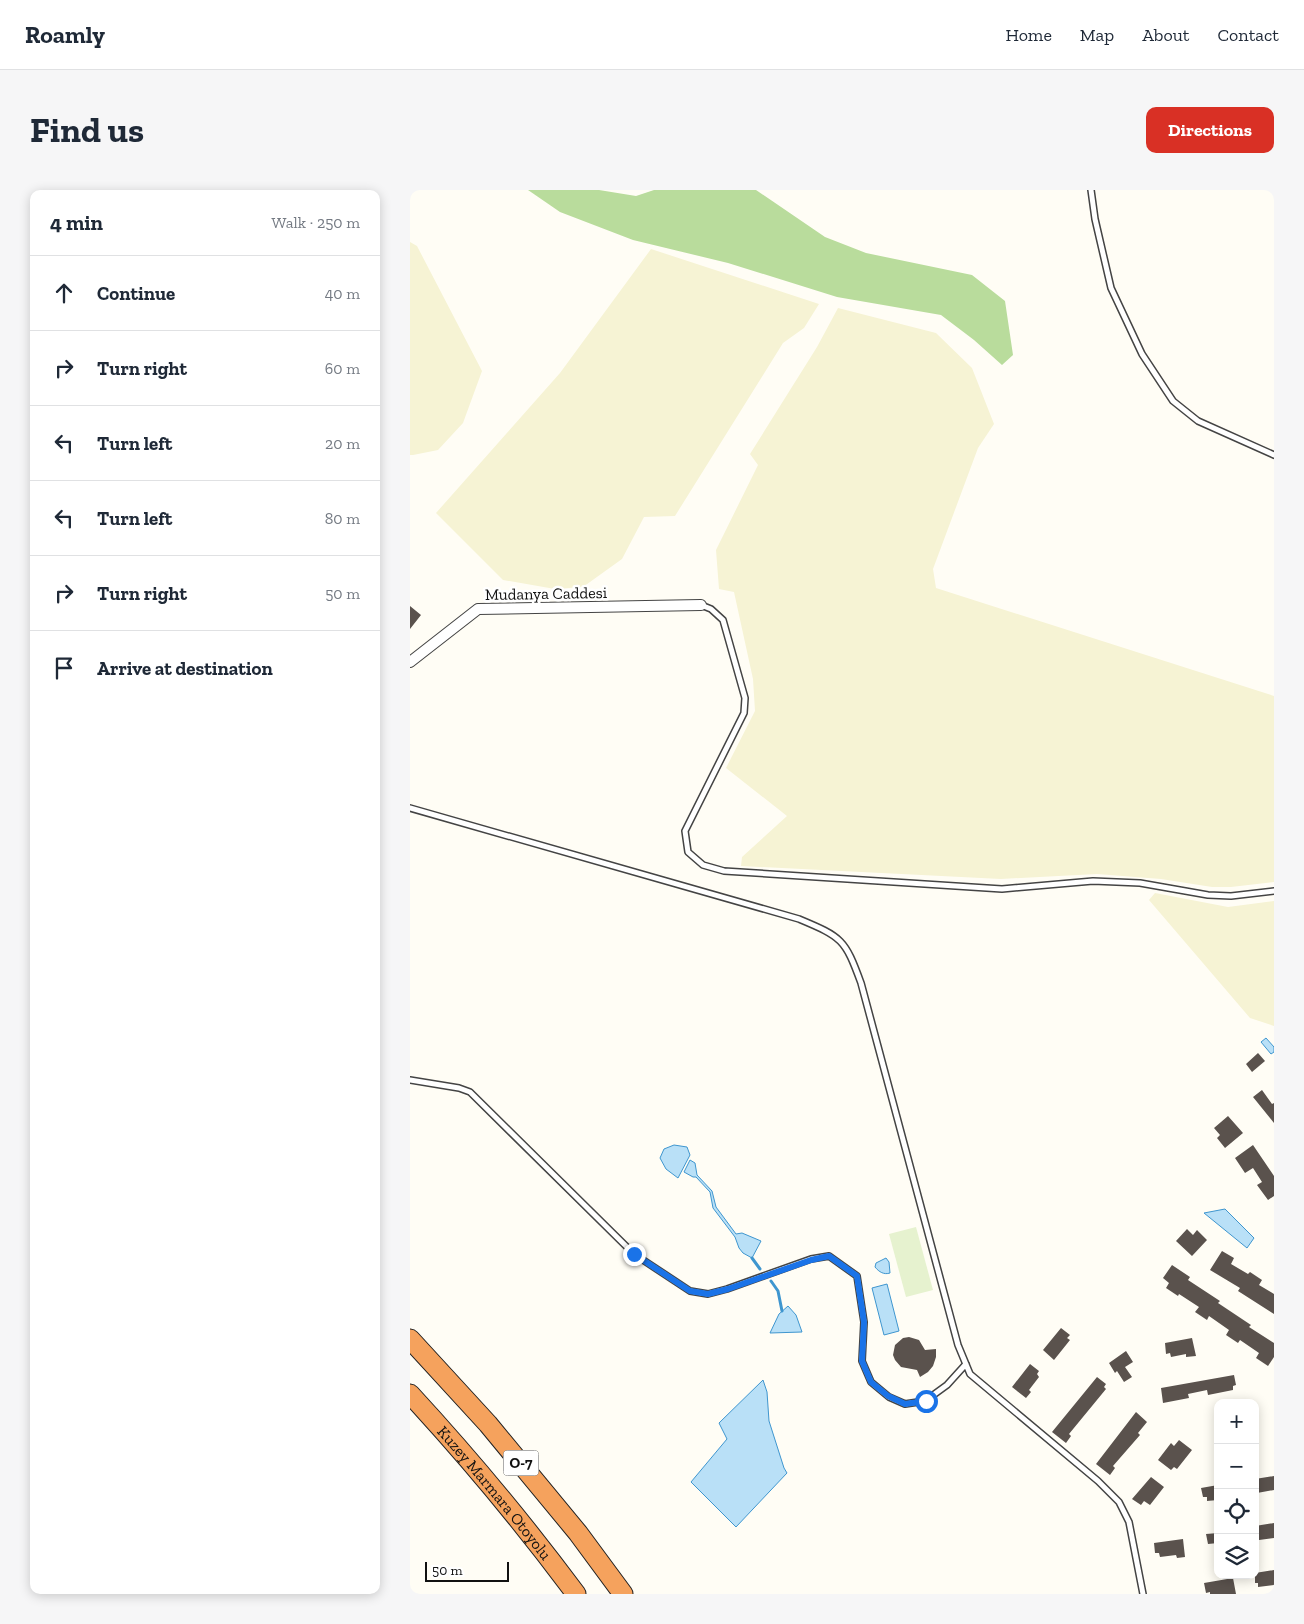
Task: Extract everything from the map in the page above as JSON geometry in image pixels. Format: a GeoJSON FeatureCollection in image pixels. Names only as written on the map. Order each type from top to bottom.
{"type":"FeatureCollection","features":[{"type":"Feature","properties":{"kind":"highway","name":"O-7"},"geometry":{"type":"LineString","coordinates":[[410,1339],[488,1424],[578,1533],[623,1594]]}},
{"type":"Feature","properties":{"kind":"highway","name":"Kuzey Marmara Otoyolu"},"geometry":{"type":"LineString","coordinates":[[410,1394],[451,1439],[576,1594]]}},
{"type":"Feature","properties":{"kind":"street","name":"Mudanya Caddesi"},"geometry":{"type":"LineString","coordinates":[[410,662],[478,609],[701,605]]}},
{"type":"Feature","properties":{"kind":"lane"},"geometry":{"type":"LineString","coordinates":[[1091,190],[1095,220],[1111,288],[1142,354],[1173,401],[1198,421],[1274,455]]}},
{"type":"Feature","properties":{"kind":"lane"},"geometry":{"type":"LineString","coordinates":[[701,605],[712,609],[723,620],[745,698],[744,713],[685,831],[688,852],[703,865],[724,871],[1002,888],[1093,881],[1140,883],[1208,895],[1231,896],[1274,891]]}},
{"type":"Feature","properties":{"kind":"lane"},"geometry":{"type":"LineString","coordinates":[[410,808],[798,919],[830,932],[844,944],[851,955],[861,983],[958,1345],[970,1374],[1098,1481],[1119,1502],[1129,1522],[1143,1594]]}},
{"type":"Feature","properties":{"kind":"lane"},"geometry":{"type":"LineString","coordinates":[[410,1080],[459,1088],[470,1092],[634,1254],[690,1291],[708,1294],[728,1289],[811,1260],[829,1256],[857,1276],[864,1322],[862,1361],[871,1382],[888,1396],[905,1404],[926,1401],[947,1385],[966,1364]]}},
{"type":"Feature","properties":{"kind":"shaded area"},"geometry":{"type":"Polygon","coordinates":[[[410,242],[417,246],[482,371],[463,423],[438,450],[413,455],[410,455],[410,242]]]}},
{"type":"Feature","properties":{"kind":"shaded area"},"geometry":{"type":"Polygon","coordinates":[[[651,249],[819,304],[804,328],[783,343],[675,516],[644,517],[622,559],[583,587],[555,589],[503,580],[436,513],[560,373],[651,249]]]}},
{"type":"Feature","properties":{"kind":"shaded area"},"geometry":{"type":"Polygon","coordinates":[[[838,308],[936,333],[972,368],[994,424],[978,448],[933,569],[936,588],[1274,696],[1274,882],[1231,887],[1212,887],[1161,879],[1097,874],[1001,879],[741,866],[742,857],[787,816],[726,768],[755,711],[753,679],[734,592],[719,589],[716,550],[758,465],[750,454],[817,347],[838,308]]]}},
{"type":"Feature","properties":{"kind":"shaded area"},"geometry":{"type":"Polygon","coordinates":[[[1155,893],[1228,907],[1274,901],[1274,1026],[1250,1018],[1149,900],[1155,893]]]}},
{"type":"Feature","properties":{"kind":"green space"},"geometry":{"type":"Polygon","coordinates":[[[528,190],[599,190],[636,196],[654,190],[756,190],[825,237],[866,253],[972,275],[1005,301],[1013,355],[1002,365],[974,340],[941,315],[837,297],[728,263],[633,240],[560,212],[528,190]]]}},
{"type":"Feature","properties":{"kind":"green space"},"geometry":{"type":"Polygon","coordinates":[[[916,1227],[933,1290],[906,1297],[889,1234],[916,1227]]]}},
{"type":"Feature","properties":{"kind":"water"},"geometry":{"type":"Polygon","coordinates":[[[1266,1038],[1274,1047],[1274,1052],[1271,1054],[1261,1042],[1266,1038]]]}},
{"type":"Feature","properties":{"kind":"water"},"geometry":{"type":"Polygon","coordinates":[[[674,1145],[687,1147],[690,1155],[678,1178],[666,1169],[660,1158],[664,1149],[674,1145]]]}},
{"type":"Feature","properties":{"kind":"water"},"geometry":{"type":"Polygon","coordinates":[[[690,1160],[695,1163],[697,1175],[712,1191],[716,1207],[736,1234],[742,1233],[761,1241],[752,1258],[743,1253],[739,1248],[735,1237],[713,1208],[710,1192],[696,1177],[684,1172],[690,1160]]]}},
{"type":"Feature","properties":{"kind":"water"},"geometry":{"type":"Polygon","coordinates":[[[1225,1209],[1254,1238],[1247,1248],[1204,1213],[1225,1209]]]}},
{"type":"Feature","properties":{"kind":"water"},"geometry":{"type":"Polygon","coordinates":[[[886,1258],[889,1262],[890,1273],[888,1274],[882,1273],[875,1267],[876,1263],[886,1258]]]}},
{"type":"Feature","properties":{"kind":"water"},"geometry":{"type":"Polygon","coordinates":[[[887,1284],[899,1331],[884,1335],[872,1288],[887,1284]]]}},
{"type":"Feature","properties":{"kind":"water"},"geometry":{"type":"Polygon","coordinates":[[[788,1306],[796,1315],[802,1332],[770,1333],[779,1314],[788,1306]]]}},
{"type":"Feature","properties":{"kind":"water"},"geometry":{"type":"Polygon","coordinates":[[[763,1380],[767,1392],[769,1421],[787,1473],[736,1527],[691,1482],[727,1439],[719,1423],[763,1380]]]}},
{"type":"Feature","properties":{"kind":"building"},"geometry":{"type":"Polygon","coordinates":[[[410,606],[421,615],[410,629],[410,606]]]}},
{"type":"Feature","properties":{"kind":"building"},"geometry":{"type":"Polygon","coordinates":[[[1258,1053],[1265,1061],[1252,1072],[1246,1064],[1258,1053]]]}},
{"type":"Feature","properties":{"kind":"building"},"geometry":{"type":"Polygon","coordinates":[[[1262,1090],[1272,1104],[1274,1103],[1274,1123],[1253,1097],[1262,1090]]]}},
{"type":"Feature","properties":{"kind":"building"},"geometry":{"type":"Polygon","coordinates":[[[1228,1116],[1243,1133],[1225,1148],[1217,1138],[1220,1135],[1214,1128],[1228,1116]]]}},
{"type":"Feature","properties":{"kind":"building"},"geometry":{"type":"Polygon","coordinates":[[[1253,1145],[1274,1176],[1274,1196],[1268,1200],[1257,1185],[1262,1182],[1253,1168],[1245,1173],[1235,1158],[1253,1145]]]}},
{"type":"Feature","properties":{"kind":"building"},"geometry":{"type":"Polygon","coordinates":[[[1187,1229],[1193,1235],[1197,1230],[1207,1240],[1192,1256],[1176,1241],[1187,1229]]]}},
{"type":"Feature","properties":{"kind":"building"},"geometry":{"type":"Polygon","coordinates":[[[1222,1251],[1234,1258],[1231,1264],[1248,1274],[1250,1272],[1262,1280],[1259,1285],[1274,1294],[1274,1314],[1238,1291],[1240,1288],[1210,1270],[1222,1251]]]}},
{"type":"Feature","properties":{"kind":"building"},"geometry":{"type":"Polygon","coordinates":[[[1172,1265],[1190,1277],[1188,1280],[1220,1301],[1218,1303],[1251,1325],[1249,1327],[1274,1343],[1274,1357],[1268,1366],[1256,1358],[1259,1353],[1240,1340],[1238,1343],[1226,1335],[1229,1330],[1209,1316],[1207,1320],[1195,1312],[1199,1307],[1166,1288],[1169,1283],[1163,1278],[1172,1265]]]}},
{"type":"Feature","properties":{"kind":"building"},"geometry":{"type":"Polygon","coordinates":[[[1061,1328],[1070,1335],[1067,1338],[1070,1340],[1054,1360],[1043,1350],[1061,1328]]]}},
{"type":"Feature","properties":{"kind":"building"},"geometry":{"type":"Polygon","coordinates":[[[909,1337],[919,1340],[925,1350],[936,1349],[933,1366],[920,1377],[917,1370],[901,1367],[893,1355],[895,1345],[903,1338],[909,1337]]]}},
{"type":"Feature","properties":{"kind":"building"},"geometry":{"type":"Polygon","coordinates":[[[1192,1338],[1196,1356],[1186,1357],[1186,1354],[1171,1357],[1170,1353],[1166,1354],[1165,1343],[1192,1338]]]}},
{"type":"Feature","properties":{"kind":"building"},"geometry":{"type":"Polygon","coordinates":[[[1126,1351],[1133,1362],[1125,1367],[1132,1377],[1124,1382],[1109,1363],[1126,1351]]]}},
{"type":"Feature","properties":{"kind":"building"},"geometry":{"type":"Polygon","coordinates":[[[1030,1364],[1039,1371],[1037,1374],[1039,1377],[1029,1390],[1031,1392],[1026,1398],[1012,1387],[1030,1364]]]}},
{"type":"Feature","properties":{"kind":"building"},"geometry":{"type":"Polygon","coordinates":[[[1234,1375],[1236,1385],[1233,1386],[1233,1390],[1208,1395],[1207,1390],[1188,1394],[1189,1398],[1163,1403],[1161,1388],[1234,1375]]]}},
{"type":"Feature","properties":{"kind":"building"},"geometry":{"type":"Polygon","coordinates":[[[1097,1377],[1106,1384],[1104,1387],[1106,1389],[1069,1434],[1071,1436],[1066,1443],[1052,1432],[1097,1377]]]}},
{"type":"Feature","properties":{"kind":"building"},"geometry":{"type":"Polygon","coordinates":[[[1136,1412],[1147,1422],[1138,1433],[1140,1435],[1113,1466],[1115,1468],[1110,1475],[1096,1464],[1136,1412]]]}},
{"type":"Feature","properties":{"kind":"building"},"geometry":{"type":"Polygon","coordinates":[[[1179,1440],[1192,1450],[1177,1469],[1174,1467],[1171,1470],[1158,1460],[1171,1443],[1174,1446],[1179,1440]]]}},
{"type":"Feature","properties":{"kind":"building"},"geometry":{"type":"Polygon","coordinates":[[[1274,1476],[1274,1490],[1259,1493],[1259,1478],[1274,1476]]]}},
{"type":"Feature","properties":{"kind":"building"},"geometry":{"type":"Polygon","coordinates":[[[1151,1477],[1164,1487],[1150,1505],[1144,1501],[1141,1505],[1132,1499],[1151,1477]]]}},
{"type":"Feature","properties":{"kind":"building"},"geometry":{"type":"Polygon","coordinates":[[[1214,1486],[1214,1500],[1207,1501],[1207,1497],[1203,1497],[1201,1488],[1214,1486]]]}},
{"type":"Feature","properties":{"kind":"building"},"geometry":{"type":"Polygon","coordinates":[[[1274,1523],[1274,1538],[1259,1540],[1259,1525],[1274,1523]]]}},
{"type":"Feature","properties":{"kind":"building"},"geometry":{"type":"Polygon","coordinates":[[[1214,1533],[1214,1543],[1208,1544],[1206,1534],[1214,1533]]]}},
{"type":"Feature","properties":{"kind":"building"},"geometry":{"type":"Polygon","coordinates":[[[1183,1539],[1185,1557],[1177,1558],[1176,1555],[1160,1557],[1159,1553],[1155,1553],[1154,1543],[1183,1539]]]}},
{"type":"Feature","properties":{"kind":"building"},"geometry":{"type":"Polygon","coordinates":[[[1274,1570],[1274,1585],[1258,1587],[1255,1579],[1259,1579],[1259,1572],[1274,1570]]]}},
{"type":"Feature","properties":{"kind":"building"},"geometry":{"type":"Polygon","coordinates":[[[1233,1579],[1236,1594],[1206,1593],[1204,1583],[1233,1579]]]}},
{"type":"Feature","properties":{"kind":"waterway"},"geometry":{"type":"LineString","coordinates":[[752,1258],[760,1269]]}},
{"type":"Feature","properties":{"kind":"waterway"},"geometry":{"type":"LineString","coordinates":[[771,1281],[778,1291],[782,1311]]}},
{"type":"Feature","properties":{"kind":"route"},"geometry":{"type":"LineString","coordinates":[[634,1254],[690,1291],[708,1294],[728,1289],[811,1260],[829,1256],[857,1276],[864,1322],[862,1361],[871,1382],[888,1396],[905,1404],[926,1401]]}}]}
